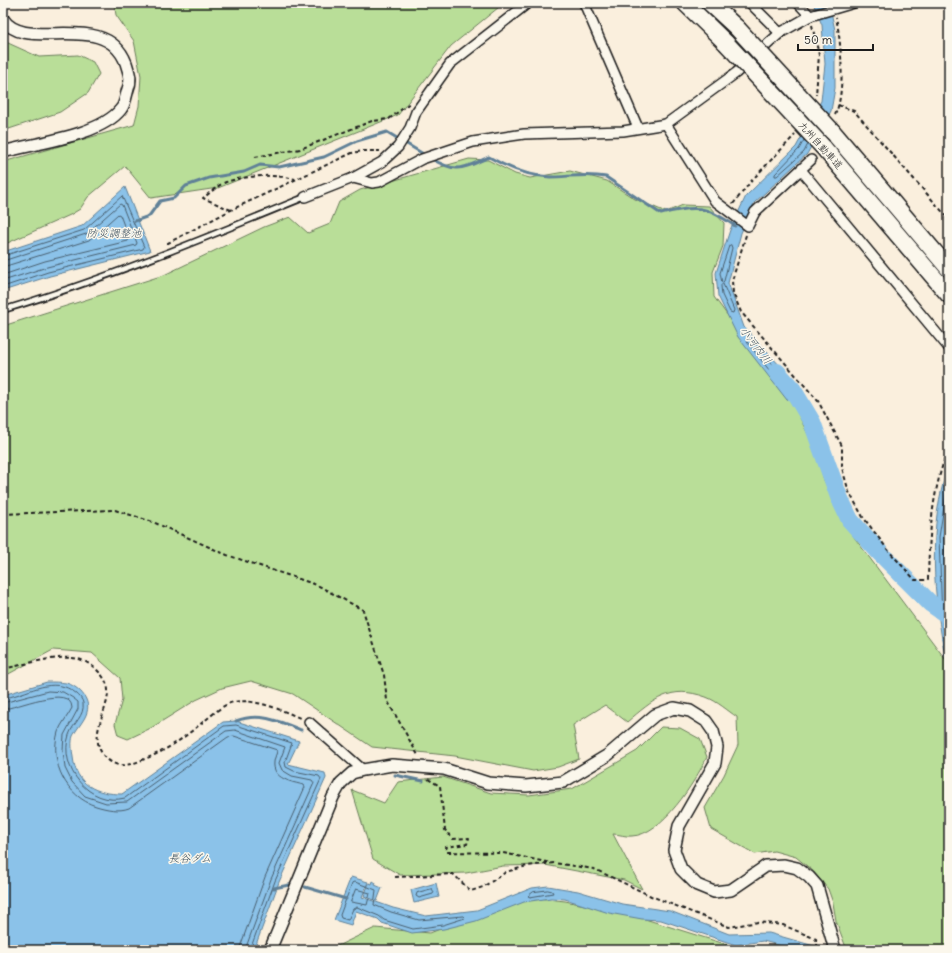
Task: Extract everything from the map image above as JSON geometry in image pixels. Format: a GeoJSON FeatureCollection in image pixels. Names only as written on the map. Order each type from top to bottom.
{"type":"FeatureCollection","features":[{"type":"Feature","properties":{"kind":"highway","name":"九州自動車道"},"geometry":{"type":"LineString","coordinates":[[685,3],[726,43],[824,147],[949,294]]}},
{"type":"Feature","properties":{"kind":"highway","name":"九州自動車道"},"geometry":{"type":"LineString","coordinates":[[710,3],[737,28],[832,131],[949,269]]}},
{"type":"Feature","properties":{"kind":"street"},"geometry":{"type":"LineString","coordinates":[[305,197],[353,178],[382,162],[395,150],[410,128],[416,112],[450,64],[528,3]]}},
{"type":"Feature","properties":{"kind":"street"},"geometry":{"type":"LineString","coordinates":[[584,3],[638,128]]}},
{"type":"Feature","properties":{"kind":"street"},"geometry":{"type":"LineString","coordinates":[[750,3],[780,33]]}},
{"type":"Feature","properties":{"kind":"street"},"geometry":{"type":"LineString","coordinates":[[798,3],[810,16]]}},
{"type":"Feature","properties":{"kind":"street"},"geometry":{"type":"LineString","coordinates":[[353,178],[372,183],[379,182],[422,159],[473,142],[524,134],[623,131],[666,124],[736,73],[780,33],[810,16],[854,3]]}},
{"type":"Feature","properties":{"kind":"street"},"geometry":{"type":"LineString","coordinates":[[3,19],[6,23],[26,33],[82,34],[101,38],[113,45],[123,58],[131,82],[122,109],[103,124],[68,136],[3,152]]}},
{"type":"Feature","properties":{"kind":"street"},"geometry":{"type":"LineString","coordinates":[[666,124],[715,201],[748,226],[755,212],[802,171],[811,160]]}},
{"type":"Feature","properties":{"kind":"street"},"geometry":{"type":"LineString","coordinates":[[802,171],[949,348]]}},
{"type":"Feature","properties":{"kind":"street"},"geometry":{"type":"LineString","coordinates":[[270,950],[333,797],[346,778],[363,770],[392,765],[424,772],[444,769],[488,783],[526,786],[563,782],[608,755],[655,715],[674,708],[690,711],[706,721],[713,731],[718,747],[715,763],[679,826],[674,850],[681,869],[697,885],[714,892],[731,890],[766,866],[784,865],[797,868],[809,876],[817,886],[834,946]]}},
{"type":"Feature","properties":{"kind":"street"},"geometry":{"type":"LineString","coordinates":[[309,722],[363,770]]}},
{"type":"Feature","properties":{"kind":"lane"},"geometry":{"type":"LineString","coordinates":[[3,310],[49,296],[170,253],[305,197]]}},
{"type":"Feature","properties":{"kind":"path"},"geometry":{"type":"LineString","coordinates":[[834,8],[839,34],[841,65],[836,113]]}},
{"type":"Feature","properties":{"kind":"path"},"geometry":{"type":"LineString","coordinates":[[810,16],[815,34],[818,55],[817,93]]}},
{"type":"Feature","properties":{"kind":"path"},"geometry":{"type":"LineString","coordinates":[[255,157],[300,149],[372,121],[389,119],[421,94],[427,96]]}},
{"type":"Feature","properties":{"kind":"path"},"geometry":{"type":"LineString","coordinates":[[838,105],[854,111],[949,218]]}},
{"type":"Feature","properties":{"kind":"path"},"geometry":{"type":"LineString","coordinates":[[728,210],[753,179],[794,137]]}},
{"type":"Feature","properties":{"kind":"path"},"geometry":{"type":"LineString","coordinates":[[170,253],[168,242],[295,179],[352,153],[363,151],[395,150]]}},
{"type":"Feature","properties":{"kind":"path"},"geometry":{"type":"LineString","coordinates":[[231,210],[203,198],[225,182],[251,177],[281,176],[295,179]]}},
{"type":"Feature","properties":{"kind":"path"},"geometry":{"type":"LineString","coordinates":[[748,226],[732,281],[733,293],[741,312],[818,401],[842,446],[842,468],[849,492],[864,517],[888,550],[915,580],[928,580],[929,543],[935,493],[949,447]]}},
{"type":"Feature","properties":{"kind":"path"},"geometry":{"type":"LineString","coordinates":[[3,514],[115,510],[153,522],[227,555],[317,585],[363,610],[384,675],[387,700],[424,772],[440,786],[445,830],[453,839],[469,838],[467,844],[446,847],[447,852],[503,853],[594,869],[651,896],[729,927],[758,922],[783,925],[806,933],[816,939],[818,950]]}},
{"type":"Feature","properties":{"kind":"path"},"geometry":{"type":"LineString","coordinates":[[3,669],[42,660],[77,658],[90,664],[105,681],[108,691],[98,730],[98,743],[107,760],[117,764],[128,765],[156,754],[181,740],[228,704],[238,702],[272,706],[309,722]]}},
{"type":"Feature","properties":{"kind":"path"},"geometry":{"type":"LineString","coordinates":[[395,877],[453,874],[471,891],[483,887],[506,872],[527,866],[554,863]]}},
{"type":"Feature","properties":{"kind":"green space"},"geometry":{"type":"Polygon","coordinates":[[[114,3],[504,3],[451,46],[398,115],[218,188],[151,198],[125,166],[88,197],[80,209],[3,245],[3,162],[134,125],[139,106],[141,76],[134,41],[116,15],[114,3]]]}},
{"type":"Feature","properties":{"kind":"green space"},"geometry":{"type":"Polygon","coordinates":[[[3,38],[8,43],[39,57],[78,55],[93,62],[99,74],[88,93],[60,112],[3,131],[3,38]]]}},
{"type":"Feature","properties":{"kind":"green space"},"geometry":{"type":"Polygon","coordinates":[[[469,159],[488,160],[515,174],[530,178],[570,171],[607,181],[635,199],[666,212],[683,205],[709,206],[724,223],[723,246],[713,272],[714,297],[789,395],[814,447],[824,480],[842,521],[949,664],[949,950],[847,950],[836,921],[833,903],[828,889],[813,871],[796,857],[774,851],[755,854],[711,829],[705,808],[724,775],[738,745],[737,717],[710,699],[693,693],[672,693],[663,696],[645,707],[627,722],[605,705],[573,725],[579,759],[558,767],[533,771],[455,756],[372,747],[293,694],[251,681],[222,688],[196,700],[151,728],[128,739],[118,735],[115,724],[122,700],[120,678],[92,653],[53,650],[3,677],[3,326],[164,275],[264,227],[290,217],[308,233],[330,224],[339,202],[360,190],[469,159]]]}},
{"type":"Feature","properties":{"kind":"green space"},"geometry":{"type":"Polygon","coordinates":[[[661,727],[680,728],[700,739],[707,757],[702,768],[686,793],[666,817],[655,827],[643,833],[632,836],[613,834],[642,889],[624,880],[545,865],[503,866],[466,873],[400,875],[373,859],[352,790],[384,803],[398,782],[443,777],[491,793],[529,795],[572,789],[637,751],[661,727]]]}},
{"type":"Feature","properties":{"kind":"green space"},"geometry":{"type":"Polygon","coordinates":[[[521,896],[565,901],[629,914],[744,950],[329,950],[375,928],[430,933],[521,896]]]}},
{"type":"Feature","properties":{"kind":"green space"},"geometry":{"type":"Polygon","coordinates":[[[798,941],[802,950],[744,950],[798,941]]]}},
{"type":"Feature","properties":{"kind":"water"},"geometry":{"type":"Polygon","coordinates":[[[813,3],[829,3],[835,30],[835,88],[831,111],[807,154],[754,203],[741,233],[728,283],[744,327],[796,383],[787,400],[738,337],[718,296],[716,273],[730,230],[746,196],[796,147],[821,101],[825,64],[822,25],[813,3]]]}},
{"type":"Feature","properties":{"kind":"water","name":"防災調整池"},"geometry":{"type":"Polygon","coordinates":[[[125,187],[150,251],[50,276],[3,291],[3,252],[82,226],[125,187]]]}},
{"type":"Feature","properties":{"kind":"water"},"geometry":{"type":"Polygon","coordinates":[[[949,464],[949,664],[946,660],[941,636],[935,586],[934,561],[937,512],[942,487],[949,464]]]}},
{"type":"Feature","properties":{"kind":"water","name":"長谷ダム"},"geometry":{"type":"Polygon","coordinates":[[[47,682],[66,683],[75,687],[79,690],[87,702],[88,707],[85,718],[73,736],[72,752],[78,775],[89,786],[96,790],[113,794],[122,794],[223,722],[236,721],[299,741],[288,764],[325,773],[326,778],[279,882],[254,950],[3,950],[3,695],[47,682]]]}},
{"type":"Feature","properties":{"kind":"water"},"geometry":{"type":"Polygon","coordinates":[[[351,877],[368,882],[362,897],[393,908],[426,916],[477,910],[532,888],[548,886],[578,891],[622,904],[670,911],[729,934],[769,933],[828,950],[797,950],[763,941],[736,945],[661,920],[642,919],[609,913],[565,899],[551,898],[524,902],[476,921],[444,929],[412,933],[382,923],[378,919],[356,911],[351,925],[334,920],[351,877]]]}},
{"type":"Feature","properties":{"kind":"water"},"geometry":{"type":"Polygon","coordinates":[[[373,881],[376,883],[375,885],[382,888],[377,901],[364,896],[369,883],[372,884],[373,881]]]}},
{"type":"Feature","properties":{"kind":"water"},"geometry":{"type":"Polygon","coordinates":[[[436,883],[439,897],[414,903],[411,890],[436,883]]]}},
{"type":"Feature","properties":{"kind":"waterway"},"geometry":{"type":"LineString","coordinates":[[135,221],[149,216],[160,201],[174,198],[186,186],[209,178],[244,172],[260,165],[279,167],[324,157],[357,141],[387,132],[425,155]]}},
{"type":"Feature","properties":{"kind":"waterway"},"geometry":{"type":"LineString","coordinates":[[430,158],[454,168],[465,167],[489,157],[503,165],[533,175],[550,177],[585,175],[606,177],[661,214],[683,209],[700,209],[716,214],[735,226]]}},
{"type":"Feature","properties":{"kind":"waterway","name":"小河内川"},"geometry":{"type":"LineString","coordinates":[[777,372],[793,390],[812,422],[839,497],[850,520],[880,553],[930,603],[949,616]]}},
{"type":"Feature","properties":{"kind":"waterway"},"geometry":{"type":"LineString","coordinates":[[236,721],[253,717],[269,719],[301,730]]}},
{"type":"Feature","properties":{"kind":"waterway"},"geometry":{"type":"LineString","coordinates":[[395,775],[423,781]]}},
{"type":"Feature","properties":{"kind":"waterway"},"geometry":{"type":"LineString","coordinates":[[274,888],[294,884]]}},
{"type":"Feature","properties":{"kind":"waterway"},"geometry":{"type":"LineString","coordinates":[[305,887],[346,899]]}}]}
